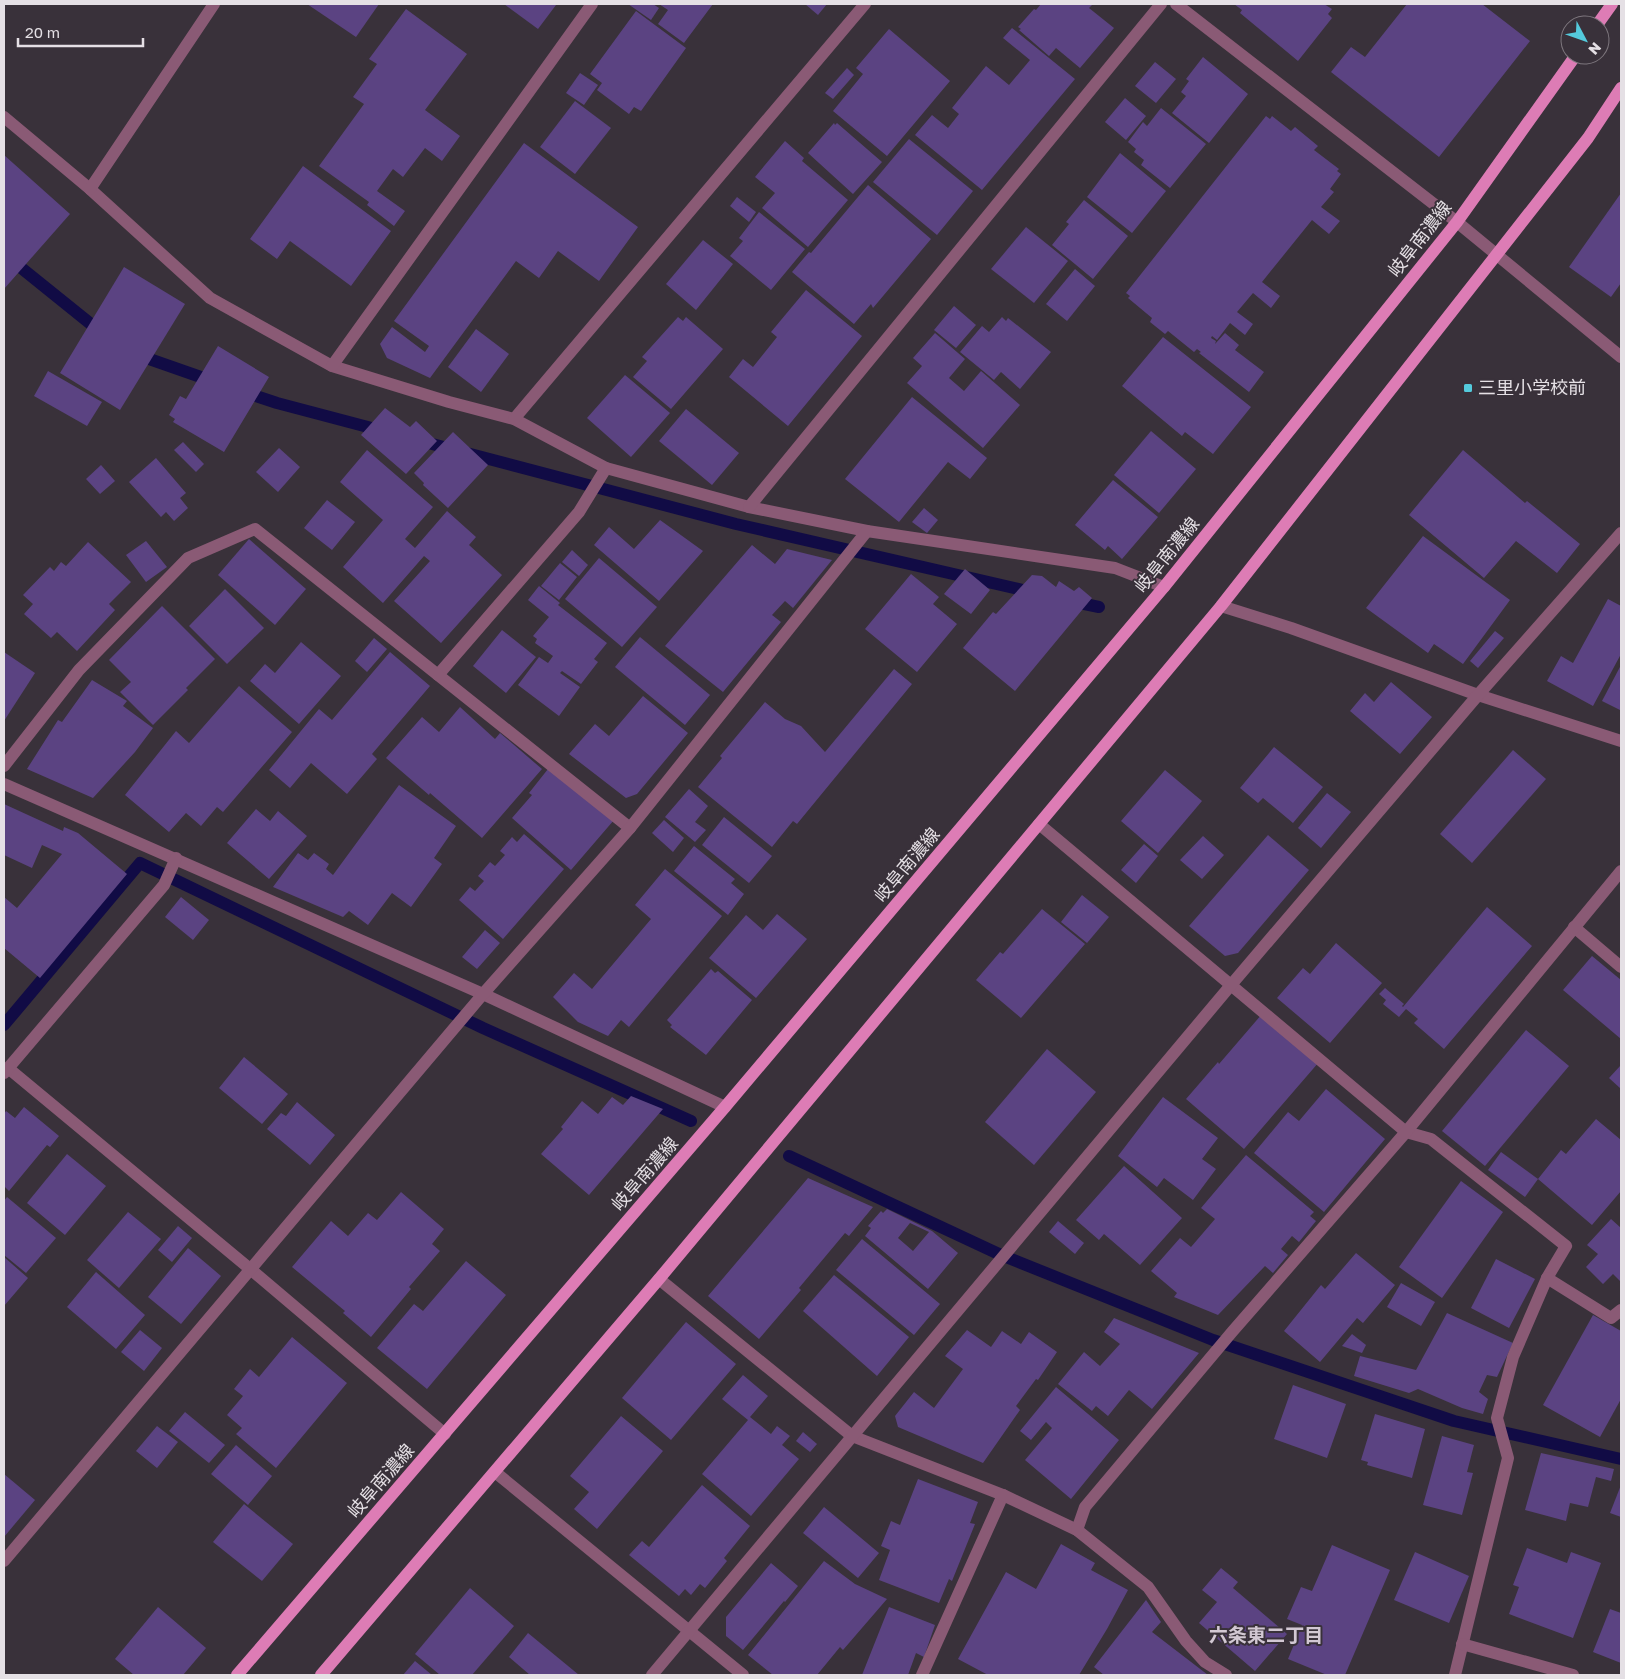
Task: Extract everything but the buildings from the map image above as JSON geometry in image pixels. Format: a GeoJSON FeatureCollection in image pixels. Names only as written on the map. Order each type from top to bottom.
{"type":"FeatureCollection","features":[{"type":"Feature","properties":{"kind":"main road"},"geometry":{"type":"LineString","coordinates":[[1604,15],[1612,4]]}},
{"type":"Feature","properties":{"kind":"main road","name":"岐阜南濃線"},"geometry":{"type":"LineString","coordinates":[[237,1675],[725,1107],[1164,587],[1457,222],[1569,65]]}},
{"type":"Feature","properties":{"kind":"main road"},"geometry":{"type":"LineString","coordinates":[[321,1675],[659,1279],[1221,606],[1588,138],[1621,88]]}},
{"type":"Feature","properties":{"kind":"street"},"geometry":{"type":"LineString","coordinates":[[90,189],[214,4]]}},
{"type":"Feature","properties":{"kind":"street"},"geometry":{"type":"LineString","coordinates":[[332,366],[592,4]]}},
{"type":"Feature","properties":{"kind":"street"},"geometry":{"type":"LineString","coordinates":[[514,419],[865,4]]}},
{"type":"Feature","properties":{"kind":"street"},"geometry":{"type":"LineString","coordinates":[[748,507],[1162,4]]}},
{"type":"Feature","properties":{"kind":"street"},"geometry":{"type":"LineString","coordinates":[[1176,4],[1457,222],[1621,357]]}},
{"type":"Feature","properties":{"kind":"street"},"geometry":{"type":"LineString","coordinates":[[4,117],[90,189],[210,298],[332,366],[449,402],[514,419],[606,468],[748,507],[867,531],[1115,568],[1164,587]]}},
{"type":"Feature","properties":{"kind":"street"},"geometry":{"type":"LineString","coordinates":[[438,675],[580,512],[606,468]]}},
{"type":"Feature","properties":{"kind":"street"},"geometry":{"type":"LineString","coordinates":[[4,766],[79,670],[188,558],[254,529],[630,828]]}},
{"type":"Feature","properties":{"kind":"street"},"geometry":{"type":"LineString","coordinates":[[4,1561],[482,994],[630,828],[867,531]]}},
{"type":"Feature","properties":{"kind":"street"},"geometry":{"type":"LineString","coordinates":[[652,1675],[1231,985],[1478,696],[1621,534]]}},
{"type":"Feature","properties":{"kind":"street"},"geometry":{"type":"LineString","coordinates":[[1221,606],[1291,628],[1478,696],[1621,741]]}},
{"type":"Feature","properties":{"kind":"street"},"geometry":{"type":"LineString","coordinates":[[4,784],[482,994],[725,1107]]}},
{"type":"Feature","properties":{"kind":"street"},"geometry":{"type":"LineString","coordinates":[[1039,824],[1406,1132],[1431,1139],[1566,1246],[1548,1278],[1513,1357],[1497,1418],[1508,1458],[1455,1675]]}},
{"type":"Feature","properties":{"kind":"street"},"geometry":{"type":"LineString","coordinates":[[176,858],[164,885],[6,1070],[250,1268],[445,1434]]}},
{"type":"Feature","properties":{"kind":"street"},"geometry":{"type":"LineString","coordinates":[[1077,1530],[1085,1507],[1239,1324],[1406,1132],[1621,871]]}},
{"type":"Feature","properties":{"kind":"street"},"geometry":{"type":"LineString","coordinates":[[1574,927],[1621,967]]}},
{"type":"Feature","properties":{"kind":"street"},"geometry":{"type":"LineString","coordinates":[[1548,1278],[1612,1318],[1621,1310]]}},
{"type":"Feature","properties":{"kind":"street"},"geometry":{"type":"LineString","coordinates":[[659,1279],[852,1436],[1003,1495],[1077,1530],[1148,1587],[1186,1641],[1205,1662],[1226,1675]]}},
{"type":"Feature","properties":{"kind":"street"},"geometry":{"type":"LineString","coordinates":[[495,1472],[743,1675]]}},
{"type":"Feature","properties":{"kind":"street"},"geometry":{"type":"LineString","coordinates":[[922,1675],[1003,1495]]}},
{"type":"Feature","properties":{"kind":"street"},"geometry":{"type":"LineString","coordinates":[[1462,1644],[1573,1675]]}},
{"type":"Feature","properties":{"kind":"waterway"},"geometry":{"type":"LineString","coordinates":[[4,254],[102,333]]}},
{"type":"Feature","properties":{"kind":"waterway"},"geometry":{"type":"LineString","coordinates":[[135,354],[215,382]]}},
{"type":"Feature","properties":{"kind":"waterway"},"geometry":{"type":"LineString","coordinates":[[241,391],[277,403],[383,431]]}},
{"type":"Feature","properties":{"kind":"waterway"},"geometry":{"type":"LineString","coordinates":[[417,440],[736,524],[1036,593]]}},
{"type":"Feature","properties":{"kind":"waterway"},"geometry":{"type":"LineString","coordinates":[[1070,601],[1099,607]]}},
{"type":"Feature","properties":{"kind":"waterway"},"geometry":{"type":"LineString","coordinates":[[4,1025],[140,863],[483,1028],[691,1121]]}},
{"type":"Feature","properties":{"kind":"waterway"},"geometry":{"type":"LineString","coordinates":[[789,1156],[1001,1255],[1213,1340],[1454,1421],[1621,1459]]}},
{"type":"Feature","properties":{"kind":"place","name":"三里小学校前"},"geometry":{"type":"Point","coordinates":[1468,388]}},
{"type":"Feature","properties":{"kind":"district","name":"六条東二丁目"},"geometry":{"type":"Point","coordinates":[1266,1635]}}]}
